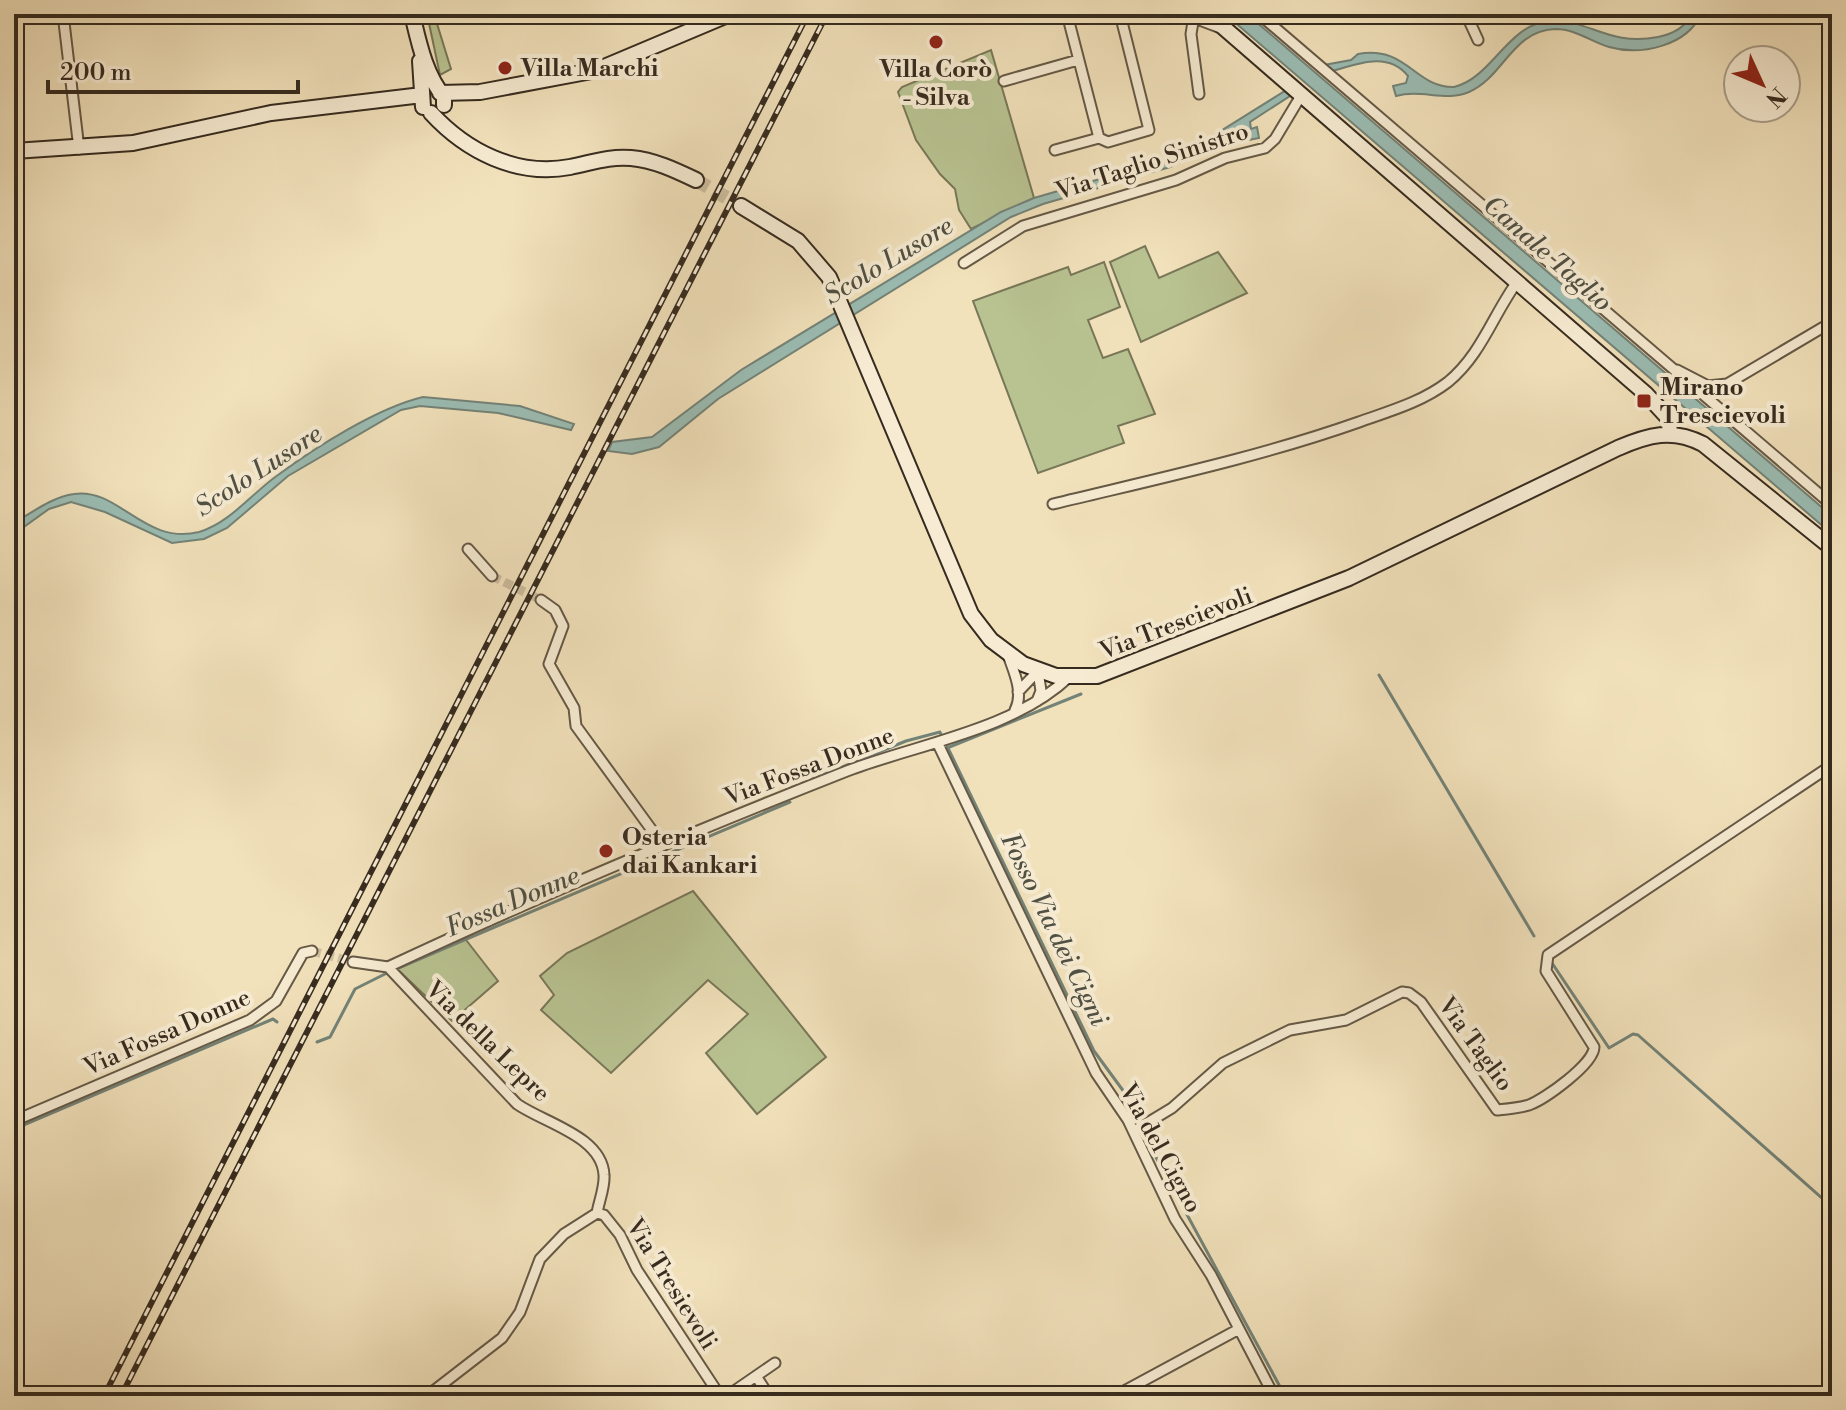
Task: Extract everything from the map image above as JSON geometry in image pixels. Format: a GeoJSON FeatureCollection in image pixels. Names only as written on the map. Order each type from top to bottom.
{"type":"FeatureCollection","features":[{"type":"Feature","properties":{"kind":"main road"},"geometry":{"type":"LineString","coordinates":[[412,14],[433,100],[459,137],[487,156],[512,166],[554,169],[612,158],[631,158],[664,166],[696,180]]}},
{"type":"Feature","properties":{"kind":"main road"},"geometry":{"type":"LineString","coordinates":[[14,151],[79,149],[182,134],[271,113],[433,100],[597,70],[730,14]]}},
{"type":"Feature","properties":{"kind":"main road"},"geometry":{"type":"LineString","coordinates":[[1208,14],[1658,405],[1670,420],[1669,434],[1692,438],[1717,454],[1832,548]]}},
{"type":"Feature","properties":{"kind":"main road","name":"Via Trescievoli"},"geometry":{"type":"LineString","coordinates":[[741,206],[798,241],[815,257],[837,296],[957,586],[980,628],[1008,655],[1038,671],[1069,677],[1109,673],[1317,592],[1618,448],[1656,434],[1669,434]]}},
{"type":"Feature","properties":{"kind":"street"},"geometry":{"type":"LineString","coordinates":[[1067,14],[1099,138]]}},
{"type":"Feature","properties":{"kind":"street"},"geometry":{"type":"LineString","coordinates":[[1055,150],[1099,138],[1108,142],[1146,132],[1150,126],[1120,14]]}},
{"type":"Feature","properties":{"kind":"street"},"geometry":{"type":"LineString","coordinates":[[1259,14],[1832,505]]}},
{"type":"Feature","properties":{"kind":"street"},"geometry":{"type":"LineString","coordinates":[[1466,14],[1478,40]]}},
{"type":"Feature","properties":{"kind":"street"},"geometry":{"type":"LineString","coordinates":[[63,15],[79,149]]}},
{"type":"Feature","properties":{"kind":"street"},"geometry":{"type":"LineString","coordinates":[[1199,94],[1191,34],[1193,22],[1197,19],[1215,27],[1220,25]]}},
{"type":"Feature","properties":{"kind":"street"},"geometry":{"type":"LineString","coordinates":[[1004,81],[1078,60]]}},
{"type":"Feature","properties":{"kind":"street","name":"Via Taglio Sinistro"},"geometry":{"type":"LineString","coordinates":[[964,263],[1023,226],[1176,180],[1225,158],[1265,148],[1275,139],[1302,94]]}},
{"type":"Feature","properties":{"kind":"street"},"geometry":{"type":"LineString","coordinates":[[1053,504],[1271,450],[1411,404],[1438,389],[1461,369],[1487,335],[1517,282]]}},
{"type":"Feature","properties":{"kind":"street"},"geometry":{"type":"LineString","coordinates":[[1672,370],[1708,386],[1727,384],[1832,322]]}},
{"type":"Feature","properties":{"kind":"street"},"geometry":{"type":"LineString","coordinates":[[468,549],[492,576]]}},
{"type":"Feature","properties":{"kind":"street"},"geometry":{"type":"LineString","coordinates":[[541,600],[555,610],[563,626],[549,664],[574,708],[576,726],[662,844]]}},
{"type":"Feature","properties":{"kind":"street"},"geometry":{"type":"LineString","coordinates":[[1008,655],[1018,692],[1015,710]]}},
{"type":"Feature","properties":{"kind":"street"},"geometry":{"type":"LineString","coordinates":[[1018,692],[1038,671]]}},
{"type":"Feature","properties":{"kind":"street"},"geometry":{"type":"LineString","coordinates":[[1037,701],[1041,691],[1038,671]]}},
{"type":"Feature","properties":{"kind":"street","name":"Via Fossa Donne"},"geometry":{"type":"LineString","coordinates":[[388,968],[662,844],[898,752],[986,725],[1037,701],[1069,677]]}},
{"type":"Feature","properties":{"kind":"street","name":"Via del Cigno"},"geometry":{"type":"LineString","coordinates":[[937,742],[1096,1073],[1134,1131],[1175,1219],[1274,1396]]}},
{"type":"Feature","properties":{"kind":"street","name":"Via Taglio"},"geometry":{"type":"LineString","coordinates":[[1134,1131],[1172,1108],[1223,1063],[1290,1030],[1346,1020],[1402,992],[1421,1002],[1497,1110],[1531,1104],[1586,1065],[1594,1054],[1594,1047],[1546,971],[1548,955],[1832,765]]}},
{"type":"Feature","properties":{"kind":"street","name":"Via Fossa Donne"},"geometry":{"type":"LineString","coordinates":[[14,1119],[250,1020],[276,1001],[303,953],[312,951]]}},
{"type":"Feature","properties":{"kind":"street"},"geometry":{"type":"LineString","coordinates":[[353,962],[388,968]]}},
{"type":"Feature","properties":{"kind":"street","name":"Via della Lepre"},"geometry":{"type":"LineString","coordinates":[[388,968],[517,1104],[537,1118],[581,1139],[591,1148],[600,1160],[604,1175],[597,1213]]}},
{"type":"Feature","properties":{"kind":"street","name":"Via Tresievoli"},"geometry":{"type":"LineString","coordinates":[[427,1396],[502,1338],[520,1312],[540,1259],[564,1234],[597,1213],[604,1215],[620,1235],[637,1270],[720,1396]]}},
{"type":"Feature","properties":{"kind":"street"},"geometry":{"type":"LineString","coordinates":[[1115,1396],[1239,1329]]}},
{"type":"Feature","properties":{"kind":"street"},"geometry":{"type":"LineString","coordinates":[[727,1396],[775,1363]]}},
{"type":"Feature","properties":{"kind":"street"},"geometry":{"type":"LineString","coordinates":[[756,1376],[769,1396]]}},
{"type":"Feature","properties":{"kind":"green space"},"geometry":{"type":"Polygon","coordinates":[[[427,14],[434,14],[451,69],[440,75],[427,14]]]}},
{"type":"Feature","properties":{"kind":"green space"},"geometry":{"type":"Polygon","coordinates":[[[991,50],[1034,198],[971,229],[959,210],[955,189],[916,140],[898,92],[902,87],[991,50]]]}},
{"type":"Feature","properties":{"kind":"green space"},"geometry":{"type":"Polygon","coordinates":[[[1145,246],[1159,278],[1218,252],[1247,293],[1141,342],[1110,262],[1145,246]]]}},
{"type":"Feature","properties":{"kind":"green space"},"geometry":{"type":"Polygon","coordinates":[[[1104,262],[1120,307],[1088,320],[1103,358],[1128,349],[1155,414],[1118,426],[1124,443],[1038,473],[973,301],[1068,267],[1071,275],[1104,262]]]}},
{"type":"Feature","properties":{"kind":"green space"},"geometry":{"type":"Polygon","coordinates":[[[693,891],[826,1057],[757,1114],[706,1053],[748,1014],[708,980],[611,1073],[541,1010],[554,995],[540,976],[567,953],[693,891]]]}},
{"type":"Feature","properties":{"kind":"green space"},"geometry":{"type":"Polygon","coordinates":[[[463,936],[498,981],[452,1021],[395,967],[463,936]]]}},
{"type":"Feature","properties":{"kind":"water"},"geometry":{"type":"Polygon","coordinates":[[[1225,14],[1247,14],[1832,516],[1832,534],[1225,14]]]}},
{"type":"Feature","properties":{"kind":"water"},"geometry":{"type":"Polygon","coordinates":[[[1692,14],[1701,14],[1685,34],[1662,46],[1648,49],[1609,47],[1563,30],[1541,31],[1518,45],[1481,85],[1461,95],[1396,96],[1393,86],[1406,83],[1408,76],[1400,68],[1381,61],[1329,72],[1324,65],[1351,60],[1358,54],[1375,53],[1400,61],[1429,81],[1454,87],[1479,73],[1511,41],[1534,25],[1563,21],[1612,36],[1641,39],[1674,32],[1692,14]]]}},
{"type":"Feature","properties":{"kind":"water"},"geometry":{"type":"Polygon","coordinates":[[[1288,89],[1293,94],[1250,122],[1251,129],[1257,127],[1259,138],[1209,148],[1170,167],[1043,204],[1011,217],[718,399],[659,447],[632,454],[608,451],[612,442],[652,437],[741,370],[1001,212],[1034,198],[1182,155],[1288,89]]]}},
{"type":"Feature","properties":{"kind":"water"},"geometry":{"type":"Polygon","coordinates":[[[423,397],[520,406],[574,424],[571,430],[498,413],[420,406],[401,410],[288,476],[227,528],[204,539],[172,543],[105,512],[71,502],[49,509],[14,534],[14,523],[50,502],[74,494],[90,494],[104,499],[163,531],[180,534],[199,532],[231,515],[268,482],[328,441],[386,410],[423,397]]]}},
{"type":"Feature","properties":{"kind":"waterway"},"geometry":{"type":"LineString","coordinates":[[1379,675],[1534,936]]}},
{"type":"Feature","properties":{"kind":"waterway"},"geometry":{"type":"LineString","coordinates":[[947,748],[1081,694]]}},
{"type":"Feature","properties":{"kind":"waterway","name":"Fosso Via dei Cigni"},"geometry":{"type":"LineString","coordinates":[[786,790],[906,741],[940,732],[942,737]]}},
{"type":"Feature","properties":{"kind":"waterway","name":"Fosso Via dei Cigni"},"geometry":{"type":"LineString","coordinates":[[947,746],[1094,1051],[1130,1100],[1138,1122]]}},
{"type":"Feature","properties":{"kind":"waterway","name":"Fossa Donne"},"geometry":{"type":"LineString","coordinates":[[396,969],[790,802]]}},
{"type":"Feature","properties":{"kind":"waterway"},"geometry":{"type":"LineString","coordinates":[[1552,963],[1609,1048],[1633,1034],[1638,1035],[1832,1207]]}},
{"type":"Feature","properties":{"kind":"waterway","name":"Fossa Donne"},"geometry":{"type":"LineString","coordinates":[[317,1042],[330,1037],[355,989],[389,972]]}},
{"type":"Feature","properties":{"kind":"waterway","name":"Fossa Donne"},"geometry":{"type":"LineString","coordinates":[[14,1129],[273,1019],[277,1022]]}},
{"type":"Feature","properties":{"kind":"waterway","name":"Fosso Via dei Cigni"},"geometry":{"type":"LineString","coordinates":[[1144,1135],[1285,1396]]}},
{"type":"Feature","properties":{"kind":"tunnel"},"geometry":{"type":"LineString","coordinates":[[696,180],[741,206]]}},
{"type":"Feature","properties":{"kind":"tunnel"},"geometry":{"type":"LineString","coordinates":[[492,576],[541,600]]}},
{"type":"Feature","properties":{"kind":"tunnel"},"geometry":{"type":"LineString","coordinates":[[312,951],[353,962]]}},
{"type":"Feature","properties":{"kind":"railway"},"geometry":{"type":"LineString","coordinates":[[104,1396],[808,14]]}},
{"type":"Feature","properties":{"kind":"railway"},"geometry":{"type":"LineString","coordinates":[[121,1396],[827,14]]}},
{"type":"Feature","properties":{"kind":"place","name":"Villa Corò - Silva"},"geometry":{"type":"Point","coordinates":[936,42]}},
{"type":"Feature","properties":{"kind":"place","name":"Villa Marchi"},"geometry":{"type":"Point","coordinates":[505,68]}},
{"type":"Feature","properties":{"kind":"place","name":"Mirano Trescievoli"},"geometry":{"type":"Point","coordinates":[1644,401]}},
{"type":"Feature","properties":{"kind":"place","name":"Osteria dai Kankari"},"geometry":{"type":"Point","coordinates":[606,851]}},
{"type":"Feature","properties":{"kind":"water label","name":"Canale Taglio"},"geometry":{"type":"Point","coordinates":[1548,253]}},
{"type":"Feature","properties":{"kind":"water label","name":"Scolo Lusore"},"geometry":{"type":"Point","coordinates":[888,260]}},
{"type":"Feature","properties":{"kind":"water label","name":"Scolo Lusore"},"geometry":{"type":"Point","coordinates":[258,470]}}]}
